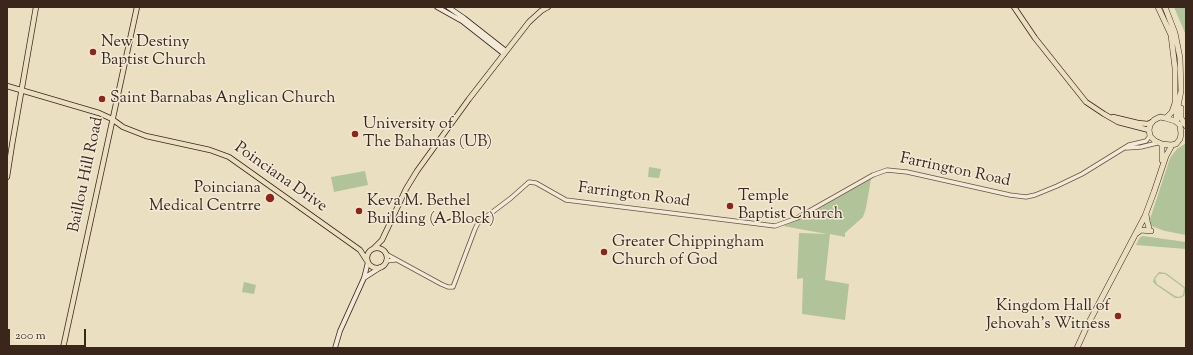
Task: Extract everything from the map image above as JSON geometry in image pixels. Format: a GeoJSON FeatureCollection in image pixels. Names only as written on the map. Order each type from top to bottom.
{"type":"FeatureCollection","features":[{"type":"Feature","properties":{"kind":"highway"},"geometry":{"type":"LineString","coordinates":[[1158,7],[1170,35],[1175,68],[1175,103],[1172,112],[1166,118]]}},
{"type":"Feature","properties":{"kind":"highway"},"geometry":{"type":"LineString","coordinates":[[1165,7],[1178,42],[1182,97],[1180,118],[1184,128],[1180,139]]}},
{"type":"Feature","properties":{"kind":"highway"},"geometry":{"type":"LineString","coordinates":[[1177,122],[1176,116],[1181,91]]}},
{"type":"Feature","properties":{"kind":"highway"},"geometry":{"type":"LineString","coordinates":[[1172,145],[1159,143],[1153,140],[1150,133],[1152,122],[1158,118],[1166,118],[1177,122],[1184,128]]}},
{"type":"Feature","properties":{"kind":"highway"},"geometry":{"type":"LineString","coordinates":[[1077,348],[1146,213],[1168,151],[1172,145],[1180,139],[1186,137]]}},
{"type":"Feature","properties":{"kind":"highway"},"geometry":{"type":"LineString","coordinates":[[1159,143],[1163,150],[1162,165]]}},
{"type":"Feature","properties":{"kind":"highway"},"geometry":{"type":"LineString","coordinates":[[1135,235],[1142,230],[1150,229],[1146,213]]}},
{"type":"Feature","properties":{"kind":"main road"},"geometry":{"type":"LineString","coordinates":[[7,177],[36,7]]}},
{"type":"Feature","properties":{"kind":"main road","name":"Baillou Hill Road"},"geometry":{"type":"LineString","coordinates":[[62,348],[136,7]]}},
{"type":"Feature","properties":{"kind":"main road"},"geometry":{"type":"LineString","coordinates":[[448,7],[464,18],[504,52]]}},
{"type":"Feature","properties":{"kind":"main road"},"geometry":{"type":"LineString","coordinates":[[335,348],[340,331],[364,278],[367,256],[369,252],[382,240],[406,190],[417,171],[521,29],[541,11],[548,7]]}},
{"type":"Feature","properties":{"kind":"main road"},"geometry":{"type":"LineString","coordinates":[[1014,7],[1034,38],[1086,102],[1118,122],[1150,133]]}},
{"type":"Feature","properties":{"kind":"main road"},"geometry":{"type":"LineString","coordinates":[[440,8],[462,21],[504,52]]}},
{"type":"Feature","properties":{"kind":"main road","name":"Poinciana Drive"},"geometry":{"type":"LineString","coordinates":[[7,86],[85,108],[104,115],[123,127],[146,136],[210,150],[229,157],[360,250]]}},
{"type":"Feature","properties":{"kind":"main road"},"geometry":{"type":"LineString","coordinates":[[1107,116],[1138,123],[1148,124],[1152,122]]}},
{"type":"Feature","properties":{"kind":"main road"},"geometry":{"type":"LineString","coordinates":[[364,278],[381,267],[386,261],[386,254],[382,249],[382,240]]}},
{"type":"Feature","properties":{"kind":"main road"},"geometry":{"type":"LineString","coordinates":[[374,248],[382,249]]}},
{"type":"Feature","properties":{"kind":"main road"},"geometry":{"type":"LineString","coordinates":[[360,250],[369,252]]}},
{"type":"Feature","properties":{"kind":"main road"},"geometry":{"type":"LineString","coordinates":[[360,250],[367,262],[374,268],[381,267]]}},
{"type":"Feature","properties":{"kind":"street","name":"Farrington Road"},"geometry":{"type":"LineString","coordinates":[[395,260],[441,284],[448,287],[453,287],[474,229],[478,223],[510,199],[529,182],[536,183],[566,200],[775,226],[802,216],[873,175],[887,170],[907,172],[1010,195],[1026,197],[1040,194],[1082,174],[1129,146],[1146,141],[1150,133]]}},
{"type":"Feature","properties":{"kind":"street","name":"Farrington Road"},"geometry":{"type":"LineString","coordinates":[[1126,148],[1141,147],[1159,143]]}},
{"type":"Feature","properties":{"kind":"street"},"geometry":{"type":"LineString","coordinates":[[386,254],[395,260]]}},
{"type":"Feature","properties":{"kind":"street"},"geometry":{"type":"LineString","coordinates":[[386,261],[395,260]]}},
{"type":"Feature","properties":{"kind":"green space"},"geometry":{"type":"Polygon","coordinates":[[[1174,7],[1186,7],[1186,37],[1185,33],[1174,7]]]}},
{"type":"Feature","properties":{"kind":"green space"},"geometry":{"type":"Polygon","coordinates":[[[1186,143],[1186,235],[1165,231],[1154,227],[1150,225],[1150,219],[1170,158],[1177,149],[1186,143]]]}},
{"type":"Feature","properties":{"kind":"green space"},"geometry":{"type":"Polygon","coordinates":[[[649,167],[661,169],[659,178],[648,177],[649,167]]]}},
{"type":"Feature","properties":{"kind":"green space"},"geometry":{"type":"Polygon","coordinates":[[[365,171],[368,185],[334,192],[331,177],[365,171]]]}},
{"type":"Feature","properties":{"kind":"green space"},"geometry":{"type":"Polygon","coordinates":[[[871,179],[863,217],[845,233],[845,237],[830,234],[825,280],[849,284],[845,320],[802,314],[803,278],[797,279],[799,233],[827,234],[783,226],[808,215],[871,179]]]}},
{"type":"Feature","properties":{"kind":"green space"},"geometry":{"type":"Polygon","coordinates":[[[1143,236],[1186,242],[1186,249],[1136,245],[1140,237],[1143,236]]]}},
{"type":"Feature","properties":{"kind":"green space"},"geometry":{"type":"Polygon","coordinates":[[[1159,272],[1166,273],[1186,288],[1184,296],[1175,298],[1156,285],[1153,282],[1154,278],[1159,272]],[[1159,274],[1155,279],[1157,284],[1175,296],[1179,297],[1183,295],[1184,288],[1165,274],[1159,274]]]}},
{"type":"Feature","properties":{"kind":"green space"},"geometry":{"type":"Polygon","coordinates":[[[244,282],[256,285],[254,294],[242,292],[244,282]]]}},
{"type":"Feature","properties":{"kind":"place","name":"New Destiny Baptist Church"},"geometry":{"type":"Point","coordinates":[93,52]}},
{"type":"Feature","properties":{"kind":"place","name":"Saint Barnabas Anglican Church"},"geometry":{"type":"Point","coordinates":[102,99]}},
{"type":"Feature","properties":{"kind":"place","name":"University of The Bahamas (UB)"},"geometry":{"type":"Point","coordinates":[355,134]}},
{"type":"Feature","properties":{"kind":"place","name":"Poinciana Medical Centrre"},"geometry":{"type":"Point","coordinates":[270,198]}},
{"type":"Feature","properties":{"kind":"place","name":"Temple Baptist Church"},"geometry":{"type":"Point","coordinates":[730,206]}},
{"type":"Feature","properties":{"kind":"place","name":"Keva M. Bethel Building (A-Block)"},"geometry":{"type":"Point","coordinates":[359,211]}},
{"type":"Feature","properties":{"kind":"place","name":"Greater Chippingham Church of God"},"geometry":{"type":"Point","coordinates":[604,252]}},
{"type":"Feature","properties":{"kind":"place","name":"Kingdom Hall of Jehovah’s Witness"},"geometry":{"type":"Point","coordinates":[1118,316]}}]}
